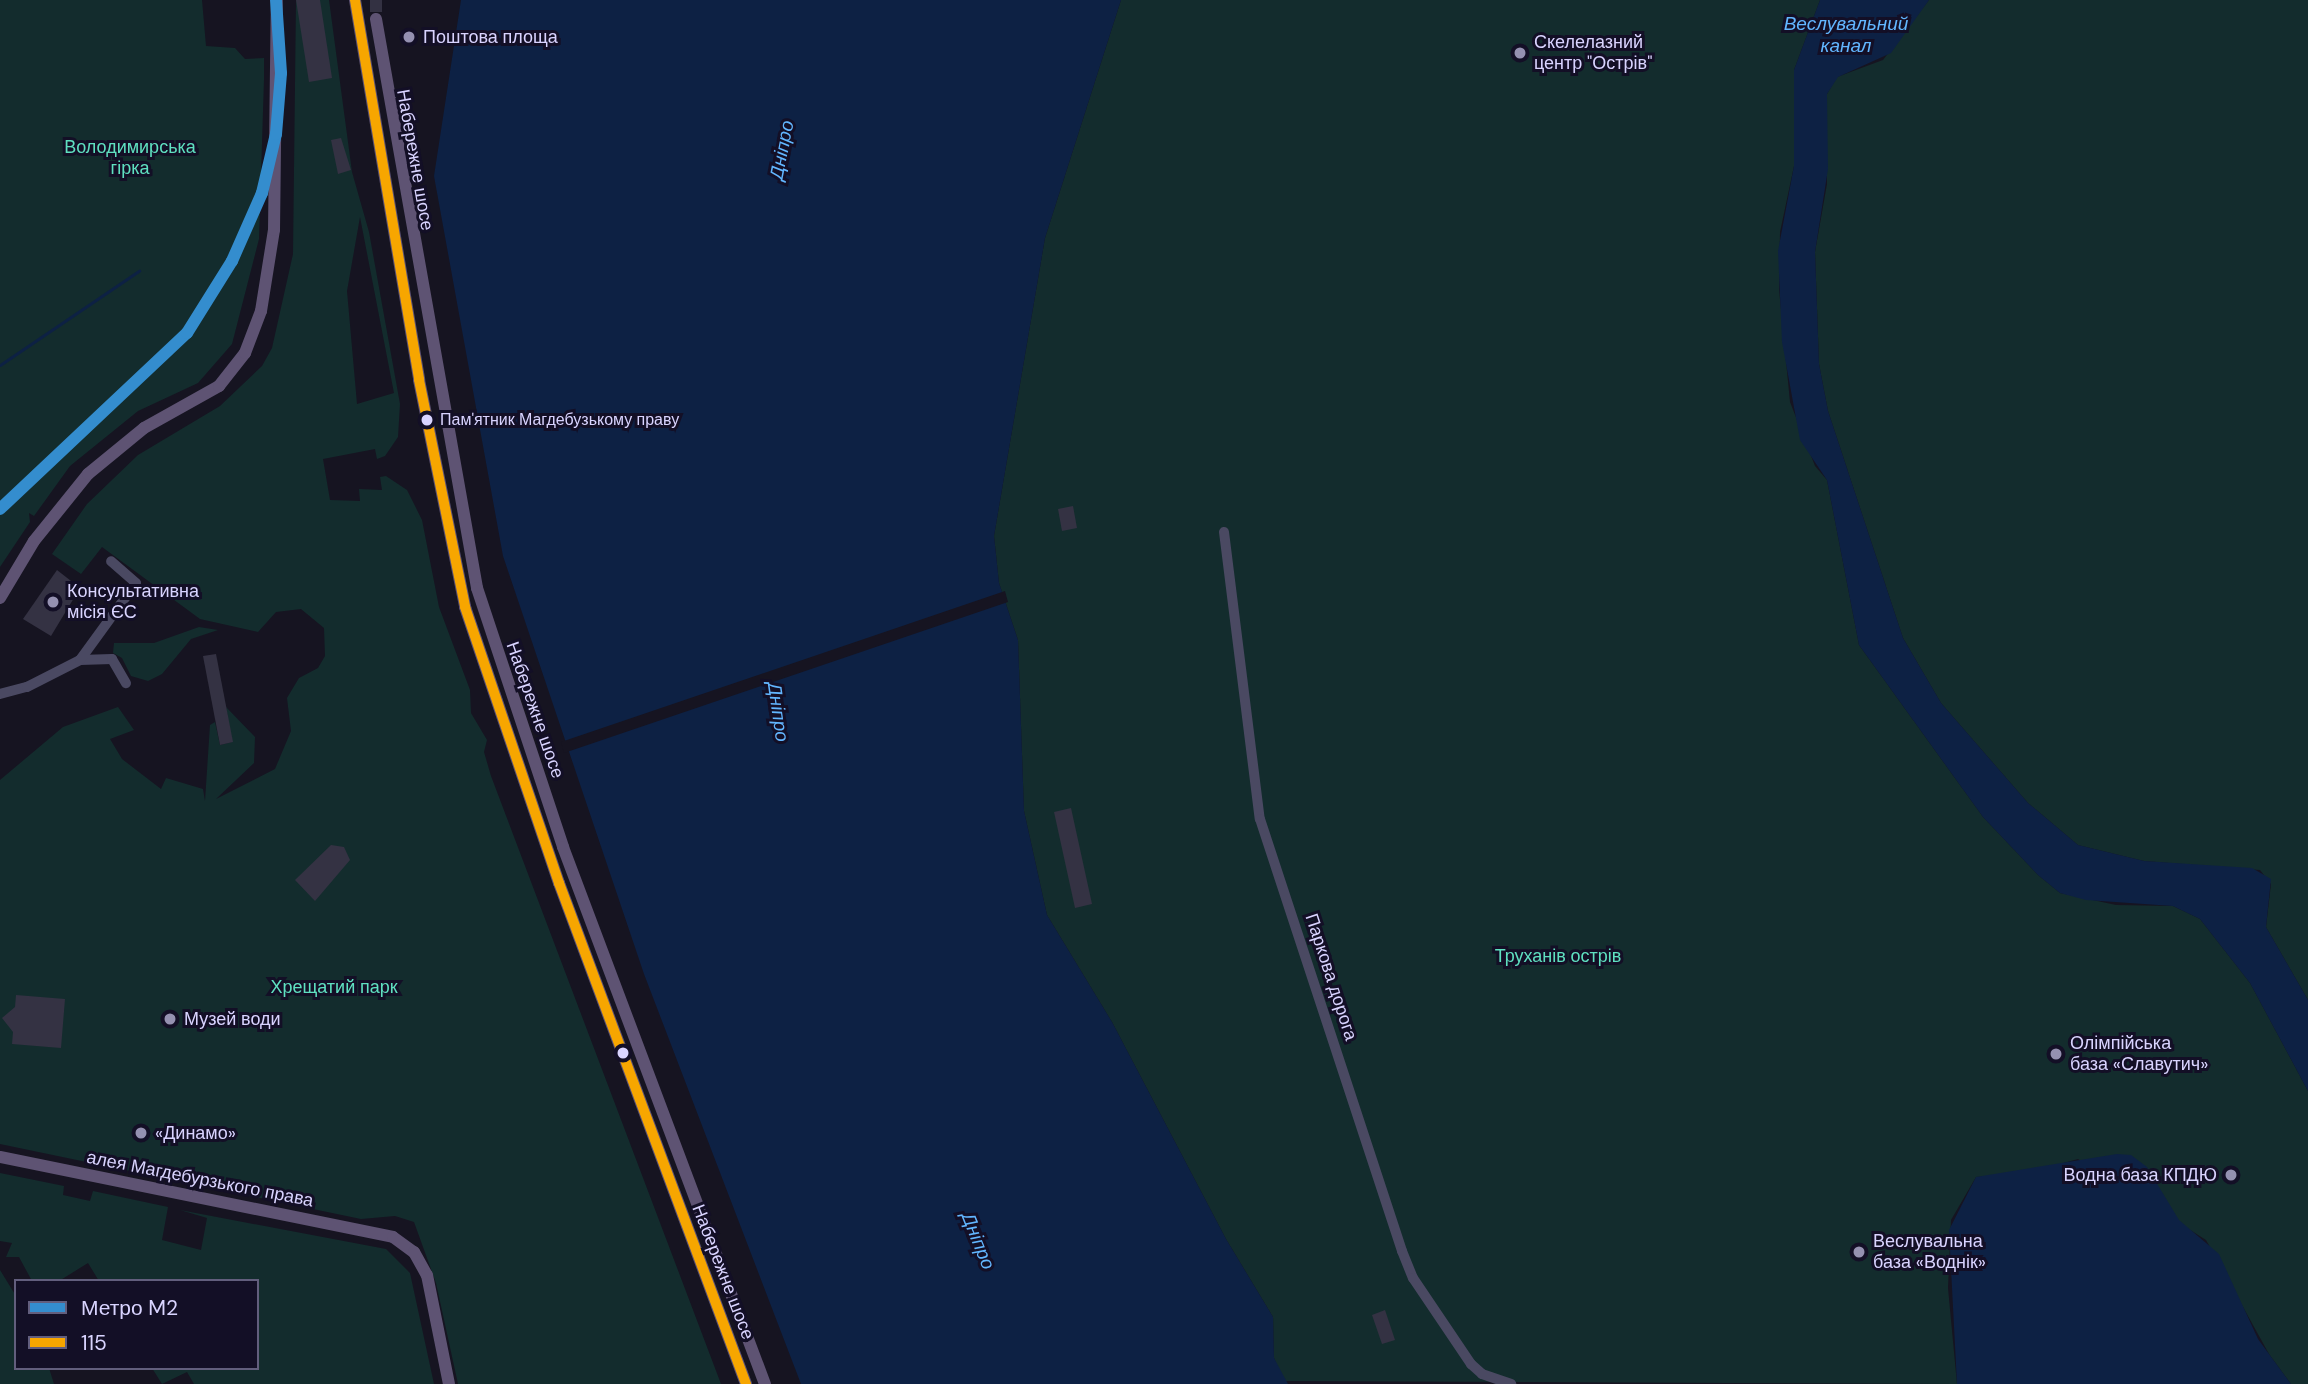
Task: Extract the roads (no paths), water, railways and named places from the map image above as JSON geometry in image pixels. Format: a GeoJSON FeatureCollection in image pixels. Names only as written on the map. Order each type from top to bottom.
{"type":"FeatureCollection","features":[{"type":"Feature","properties":{"kind":"main road"},"geometry":{"type":"LineString","coordinates":[[0,598],[34,541],[88,474],[144,428],[219,386],[245,353],[261,311],[270,259],[278,130],[277,0]]}},
{"type":"Feature","properties":{"kind":"main road","name":"Набережне шосе"},"geometry":{"type":"LineString","coordinates":[[355,0],[419,380],[465,607],[559,883],[747,1384]]}},
{"type":"Feature","properties":{"kind":"main road","name":"Набережне шосе"},"geometry":{"type":"LineString","coordinates":[[376,19],[477,588],[584,905],[765,1384]]}},
{"type":"Feature","properties":{"kind":"main road","name":"алея Магдебурзького права"},"geometry":{"type":"LineString","coordinates":[[0,1157],[393,1237],[414,1252],[427,1275],[449,1384]]}},
{"type":"Feature","properties":{"kind":"street","name":"Паркова дорога"},"geometry":{"type":"LineString","coordinates":[[1224,532],[1260,819],[1402,1251],[1413,1278],[1471,1364],[1482,1374],[1511,1384]]}},
{"type":"Feature","properties":{"kind":"street"},"geometry":{"type":"LineString","coordinates":[[80,660],[136,583],[111,561]]}},
{"type":"Feature","properties":{"kind":"street"},"geometry":{"type":"LineString","coordinates":[[0,694],[27,687],[80,660],[112,659],[126,683]]}},
{"type":"Feature","properties":{"kind":"water","name":"Дніпро"},"geometry":{"type":"Polygon","coordinates":[[[461,0],[1121,0],[1045,238],[994,536],[999,583],[1018,640],[1024,811],[1047,915],[1112,1022],[1226,1239],[1273,1317],[1274,1358],[1288,1384],[801,1384],[644,974],[503,556],[434,176],[461,0]]]}},
{"type":"Feature","properties":{"kind":"water","name":"Веслувальний канал"},"geometry":{"type":"Polygon","coordinates":[[[1820,0],[1929,0],[1891,53],[1838,77],[1827,94],[1828,169],[1815,252],[1819,364],[1828,411],[1903,638],[1941,703],[2028,803],[2078,845],[2144,861],[2252,868],[2271,879],[2266,927],[2308,1000],[2308,1091],[2250,983],[2200,919],[2173,906],[2086,900],[2060,893],[2038,875],[1983,817],[1859,645],[1827,480],[1800,440],[1782,342],[1778,251],[1794,166],[1794,70],[1820,0]]]}},
{"type":"Feature","properties":{"kind":"water"},"geometry":{"type":"Polygon","coordinates":[[[2117,1154],[2131,1155],[2147,1167],[2179,1220],[2219,1254],[2258,1339],[2291,1384],[1957,1384],[1949,1230],[1976,1177],[2117,1154]]]}},
{"type":"Feature","properties":{"kind":"waterway"},"geometry":{"type":"LineString","coordinates":[[0,365],[139,271]]}},
{"type":"Feature","properties":{"kind":"tunnel"},"geometry":{"type":"LineString","coordinates":[[376,0],[376,19]]}},
{"type":"Feature","properties":{"kind":"metro line","name":"M2"},"geometry":{"type":"LineString","coordinates":[[0,509],[187,333],[232,261],[262,193],[276,134],[281,73],[276,0]]}},
{"type":"Feature","properties":{"kind":"place","name":"Поштова площа"},"geometry":{"type":"Point","coordinates":[409,37]}},
{"type":"Feature","properties":{"kind":"place","name":"Скелелазний центр \"Острів\""},"geometry":{"type":"Point","coordinates":[1520,53]}},
{"type":"Feature","properties":{"kind":"place","name":"Пам'ятник Магдебузькому праву"},"geometry":{"type":"Point","coordinates":[427,420]}},
{"type":"Feature","properties":{"kind":"place","name":"Консультативна місія ЄС"},"geometry":{"type":"Point","coordinates":[53,602]}},
{"type":"Feature","properties":{"kind":"place","name":"Музей води"},"geometry":{"type":"Point","coordinates":[170,1019]}},
{"type":"Feature","properties":{"kind":"place","name":"Олімпійська база «Славутич»"},"geometry":{"type":"Point","coordinates":[2056,1054]}},
{"type":"Feature","properties":{"kind":"place","name":"«Динамо»"},"geometry":{"type":"Point","coordinates":[141,1133]}},
{"type":"Feature","properties":{"kind":"place","name":"Водна база КПДЮ"},"geometry":{"type":"Point","coordinates":[2231,1175]}},
{"type":"Feature","properties":{"kind":"place","name":"Веслувальна база «Воднік»"},"geometry":{"type":"Point","coordinates":[1859,1252]}},
{"type":"Feature","properties":{"kind":"park label","name":"Володимирська гірка"},"geometry":{"type":"Point","coordinates":[130,158]}},
{"type":"Feature","properties":{"kind":"park label","name":"Труханів острів"},"geometry":{"type":"Point","coordinates":[1558,956]}},
{"type":"Feature","properties":{"kind":"park label","name":"Хрещатий парк"},"geometry":{"type":"Point","coordinates":[334,987]}}]}
